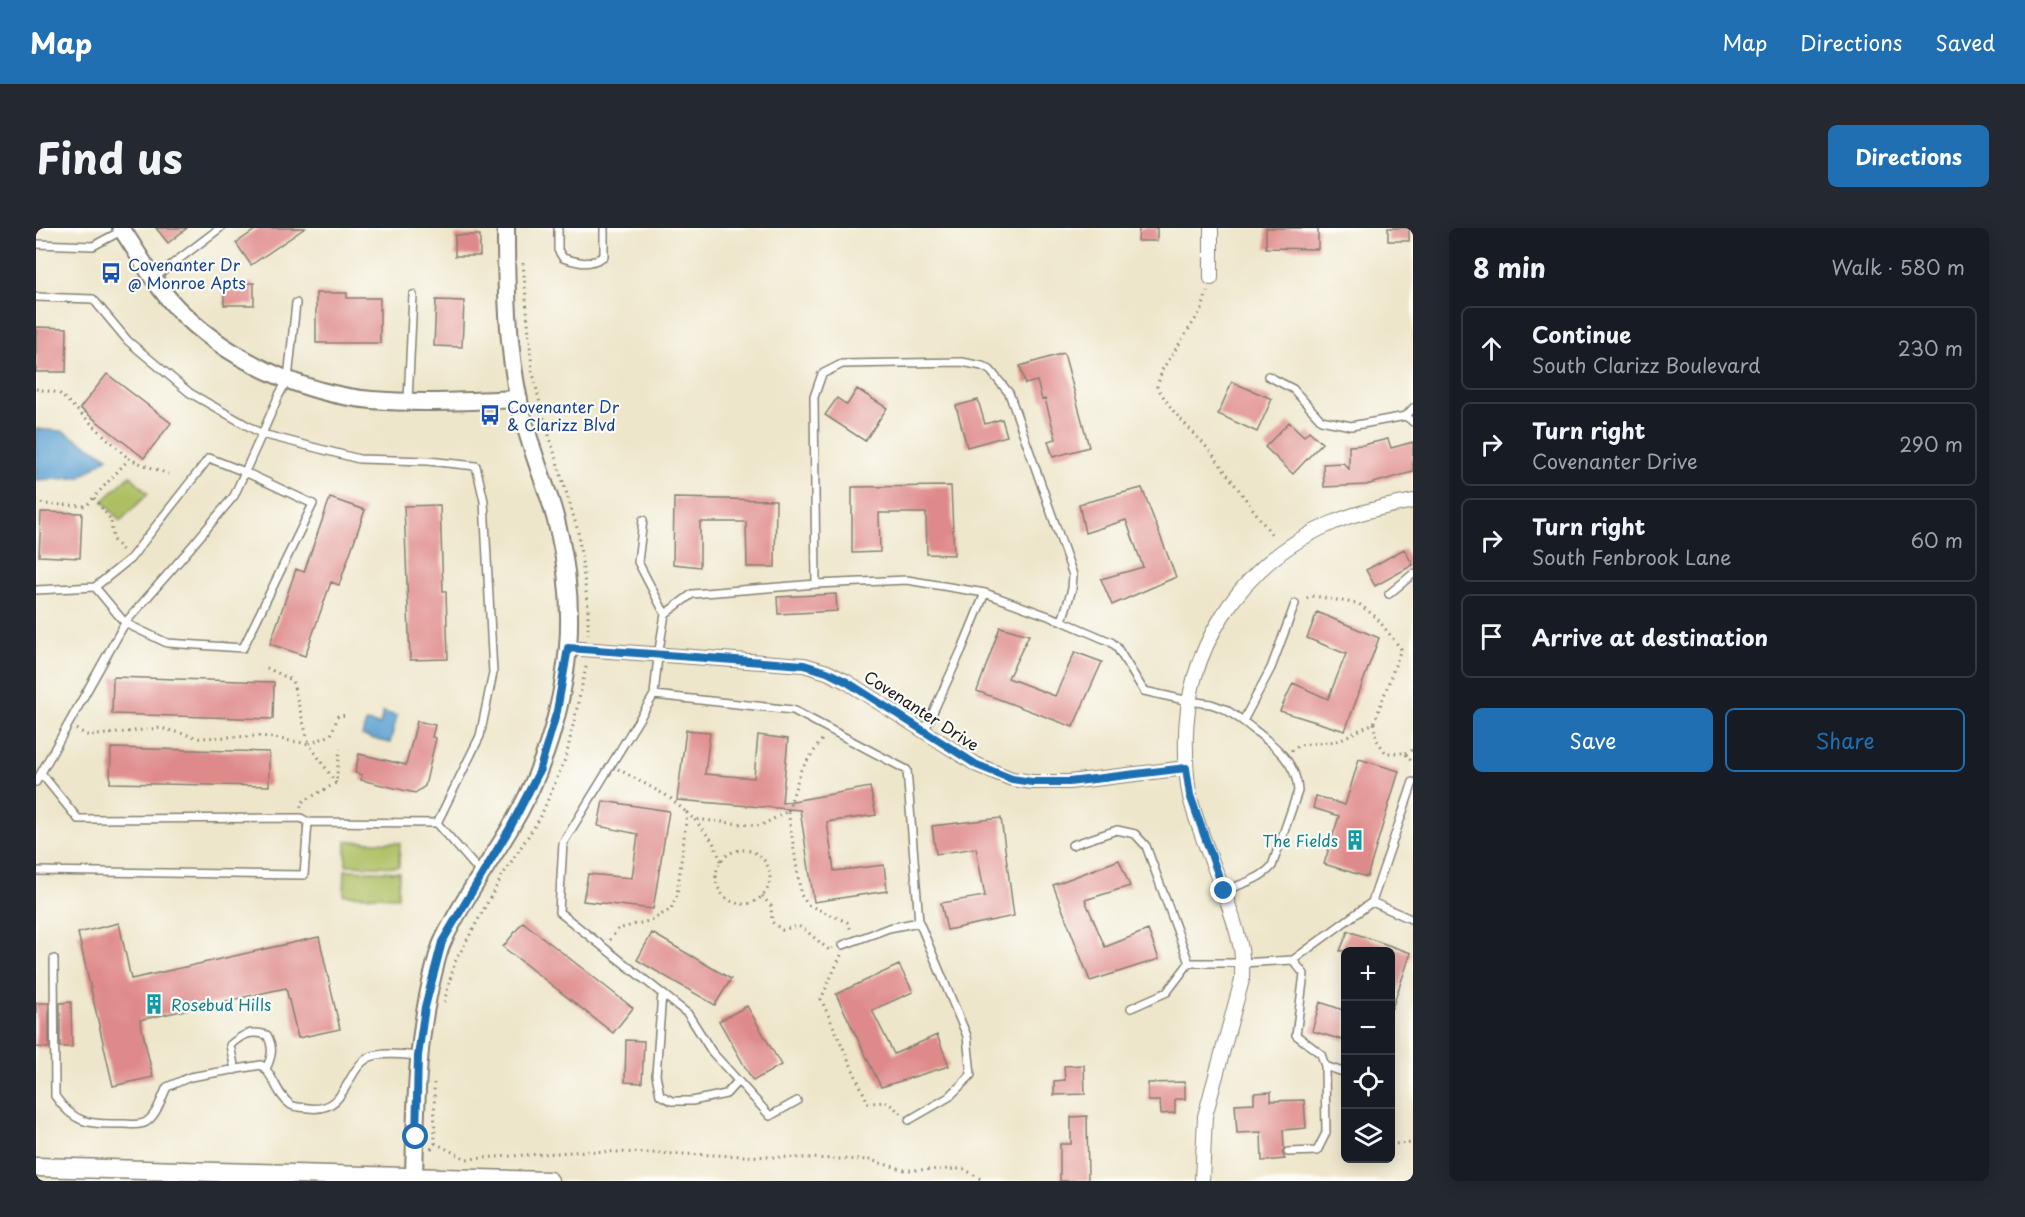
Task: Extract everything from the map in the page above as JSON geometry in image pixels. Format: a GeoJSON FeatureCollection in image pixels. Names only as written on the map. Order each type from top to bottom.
{"type":"FeatureCollection","features":[{"type":"Feature","properties":{"kind":"main road"},"geometry":{"type":"LineString","coordinates":[[36,1167],[549,1181]]}},
{"type":"Feature","properties":{"kind":"street"},"geometry":{"type":"LineString","coordinates":[[414,1179],[418,1056],[425,1007],[442,942],[510,828],[539,772],[557,711],[568,648],[567,585],[560,538],[519,399],[510,341],[506,228]]}},
{"type":"Feature","properties":{"kind":"street"},"geometry":{"type":"LineString","coordinates":[[1210,228],[1211,278]]}},
{"type":"Feature","properties":{"kind":"street"},"geometry":{"type":"LineString","coordinates":[[122,229],[176,307],[228,348],[288,379],[324,391],[371,400],[519,399]]}},
{"type":"Feature","properties":{"kind":"street"},"geometry":{"type":"LineString","coordinates":[[1202,1181],[1205,1116],[1242,980],[1242,963],[1241,950],[1224,891],[1192,804],[1186,768],[1185,735],[1196,670],[1218,621],[1245,584],[1266,564],[1310,534],[1331,523],[1413,501]]}},
{"type":"Feature","properties":{"kind":"street","name":"Covenanter Drive"},"geometry":{"type":"LineString","coordinates":[[568,648],[804,665],[827,672],[847,682],[977,765],[1012,779],[1032,782],[1069,782],[1186,768]]}},
{"type":"Feature","properties":{"kind":"lane"},"geometry":{"type":"LineString","coordinates":[[154,278],[220,228]]}},
{"type":"Feature","properties":{"kind":"lane"},"geometry":{"type":"LineString","coordinates":[[558,228],[558,250],[563,258],[578,263],[594,263],[604,256],[604,228]]}},
{"type":"Feature","properties":{"kind":"lane"},"geometry":{"type":"LineString","coordinates":[[36,244],[93,246],[122,229]]}},
{"type":"Feature","properties":{"kind":"lane"},"geometry":{"type":"LineString","coordinates":[[408,401],[413,295]]}},
{"type":"Feature","properties":{"kind":"lane"},"geometry":{"type":"LineString","coordinates":[[36,297],[93,299],[128,341],[190,393],[262,434],[359,459],[428,461],[476,466],[484,501],[493,673],[480,736],[437,823]]}},
{"type":"Feature","properties":{"kind":"lane"},"geometry":{"type":"LineString","coordinates":[[36,782],[125,622],[234,496],[279,394],[288,379],[296,303]]}},
{"type":"Feature","properties":{"kind":"lane"},"geometry":{"type":"LineString","coordinates":[[816,584],[814,397],[822,374],[842,364],[972,363],[990,370],[1009,393],[1070,564],[1073,582],[1062,621]]}},
{"type":"Feature","properties":{"kind":"lane"},"geometry":{"type":"LineString","coordinates":[[1268,376],[1293,388],[1321,420],[1351,426],[1406,416],[1413,408]]}},
{"type":"Feature","properties":{"kind":"lane"},"geometry":{"type":"LineString","coordinates":[[1406,416],[1413,422]]}},
{"type":"Feature","properties":{"kind":"lane"},"geometry":{"type":"LineString","coordinates":[[36,590],[94,587],[130,559],[209,458],[313,504],[243,648],[167,643],[125,622],[94,587]]}},
{"type":"Feature","properties":{"kind":"lane"},"geometry":{"type":"LineString","coordinates":[[643,520],[638,562],[665,614],[654,695],[563,843],[559,912],[688,1014],[712,1052],[770,1116],[797,1101]]}},
{"type":"Feature","properties":{"kind":"lane"},"geometry":{"type":"LineString","coordinates":[[1389,594],[1413,574]]}},
{"type":"Feature","properties":{"kind":"lane"},"geometry":{"type":"LineString","coordinates":[[665,614],[692,594],[816,584],[907,580],[985,593],[1062,621],[1111,642],[1144,691],[1211,704],[1225,710],[1243,721],[1292,766],[1297,779],[1298,791],[1272,866],[1266,873],[1224,891]]}},
{"type":"Feature","properties":{"kind":"lane"},"geometry":{"type":"LineString","coordinates":[[924,732],[985,593]]}},
{"type":"Feature","properties":{"kind":"lane"},"geometry":{"type":"LineString","coordinates":[[1243,721],[1271,668],[1295,604]]}},
{"type":"Feature","properties":{"kind":"lane"},"geometry":{"type":"LineString","coordinates":[[654,695],[793,710],[907,770],[919,922],[967,1036],[971,1075],[950,1097],[909,1120]]}},
{"type":"Feature","properties":{"kind":"lane"},"geometry":{"type":"LineString","coordinates":[[41,773],[78,819],[437,823],[482,874]]}},
{"type":"Feature","properties":{"kind":"lane"},"geometry":{"type":"LineString","coordinates":[[1189,963],[1293,960],[1372,902],[1413,782]]}},
{"type":"Feature","properties":{"kind":"lane"},"geometry":{"type":"LineString","coordinates":[[36,870],[304,875],[304,820]]}},
{"type":"Feature","properties":{"kind":"lane"},"geometry":{"type":"LineString","coordinates":[[1072,845],[1117,830],[1136,834],[1146,846],[1189,963]]}},
{"type":"Feature","properties":{"kind":"lane"},"geometry":{"type":"LineString","coordinates":[[1372,902],[1413,920]]}},
{"type":"Feature","properties":{"kind":"lane"},"geometry":{"type":"LineString","coordinates":[[843,945],[889,928],[919,922]]}},
{"type":"Feature","properties":{"kind":"lane"},"geometry":{"type":"LineString","coordinates":[[54,959],[55,1096],[65,1111],[80,1121],[143,1125],[153,1117],[167,1087],[190,1077],[261,1065],[266,1069],[276,1090],[292,1106],[314,1109],[332,1103],[345,1090],[357,1068],[369,1057],[398,1054],[418,1056]]}},
{"type":"Feature","properties":{"kind":"lane"},"geometry":{"type":"LineString","coordinates":[[1288,1152],[1317,1151],[1326,1133],[1325,1066],[1321,1054],[1296,1035],[1304,974],[1293,960]]}},
{"type":"Feature","properties":{"kind":"lane"},"geometry":{"type":"LineString","coordinates":[[1131,1008],[1167,992],[1189,963]]}},
{"type":"Feature","properties":{"kind":"lane"},"geometry":{"type":"LineString","coordinates":[[662,993],[656,1076],[660,1095],[672,1101],[692,1101],[726,1094],[738,1081]]}},
{"type":"Feature","properties":{"kind":"lane"},"geometry":{"type":"LineString","coordinates":[[235,1070],[230,1045],[239,1038],[256,1032],[267,1035],[272,1044],[272,1058],[266,1069]]}},
{"type":"Feature","properties":{"kind":"lane"},"geometry":{"type":"LineString","coordinates":[[1325,1066],[1341,1071]]}},
{"type":"Feature","properties":{"kind":"path"},"geometry":{"type":"LineString","coordinates":[[442,1010],[455,962],[502,876],[540,818],[566,757],[586,670],[588,607],[578,531],[542,412],[532,369],[523,262]]}},
{"type":"Feature","properties":{"kind":"path"},"geometry":{"type":"LineString","coordinates":[[1211,278],[1202,309],[1162,370],[1157,387],[1174,412],[1211,452],[1272,535]]}},
{"type":"Feature","properties":{"kind":"path"},"geometry":{"type":"LineString","coordinates":[[36,389],[59,393],[129,459],[168,474]]}},
{"type":"Feature","properties":{"kind":"path"},"geometry":{"type":"LineString","coordinates":[[36,500],[43,504],[86,506],[129,459]]}},
{"type":"Feature","properties":{"kind":"path"},"geometry":{"type":"LineString","coordinates":[[94,498],[111,520],[113,540],[130,559]]}},
{"type":"Feature","properties":{"kind":"path"},"geometry":{"type":"LineString","coordinates":[[1295,604],[1297,601],[1314,596],[1359,604],[1376,617],[1401,649],[1374,723],[1376,739],[1386,753],[1405,753],[1413,750]]}},
{"type":"Feature","properties":{"kind":"path"},"geometry":{"type":"LineString","coordinates":[[265,667],[292,680],[309,744],[336,783]]}},
{"type":"Feature","properties":{"kind":"path"},"geometry":{"type":"LineString","coordinates":[[68,725],[89,736],[161,728],[199,738],[261,736],[309,744],[331,735],[338,716],[348,715]]}},
{"type":"Feature","properties":{"kind":"path"},"geometry":{"type":"LineString","coordinates":[[1284,757],[1299,745],[1337,741],[1374,723]]}},
{"type":"Feature","properties":{"kind":"path"},"geometry":{"type":"LineString","coordinates":[[829,729],[801,770],[788,811],[801,895],[808,905],[847,922],[856,940]]}},
{"type":"Feature","properties":{"kind":"path"},"geometry":{"type":"LineString","coordinates":[[336,783],[340,749]]}},
{"type":"Feature","properties":{"kind":"path"},"geometry":{"type":"LineString","coordinates":[[1405,753],[1413,764]]}},
{"type":"Feature","properties":{"kind":"path"},"geometry":{"type":"LineString","coordinates":[[611,764],[669,797],[694,819],[713,842],[721,861]]}},
{"type":"Feature","properties":{"kind":"path"},"geometry":{"type":"LineString","coordinates":[[304,820],[302,802],[336,783]]}},
{"type":"Feature","properties":{"kind":"path"},"geometry":{"type":"LineString","coordinates":[[694,819],[759,826],[788,811]]}},
{"type":"Feature","properties":{"kind":"path"},"geometry":{"type":"LineString","coordinates":[[604,947],[618,929],[652,920],[671,909],[677,895],[687,813]]}},
{"type":"Feature","properties":{"kind":"path"},"geometry":{"type":"LineString","coordinates":[[741,850],[758,854],[768,867],[770,875],[769,884],[762,896],[751,903],[742,904],[725,897],[716,881],[716,872],[721,861],[733,851],[741,850]]}},
{"type":"Feature","properties":{"kind":"path"},"geometry":{"type":"LineString","coordinates":[[762,896],[771,906],[772,922],[782,930],[798,926],[829,950],[843,945]]}},
{"type":"Feature","properties":{"kind":"path"},"geometry":{"type":"LineString","coordinates":[[843,945],[841,955],[821,999],[868,1103],[887,1102],[909,1120]]}},
{"type":"Feature","properties":{"kind":"path"},"geometry":{"type":"LineString","coordinates":[[434,1078],[435,1143],[466,1159],[587,1151],[870,1160],[905,1170],[964,1169],[984,1181]]}},
{"type":"Feature","properties":{"kind":"path"},"geometry":{"type":"LineString","coordinates":[[1395,1144],[1413,1143]]}},
{"type":"Feature","properties":{"kind":"green space"},"geometry":{"type":"Polygon","coordinates":[[[130,475],[148,494],[120,521],[103,501],[130,475]]]}},
{"type":"Feature","properties":{"kind":"green space"},"geometry":{"type":"Polygon","coordinates":[[[346,841],[400,843],[399,867],[346,865],[346,841]]]}},
{"type":"Feature","properties":{"kind":"green space"},"geometry":{"type":"Polygon","coordinates":[[[345,870],[399,872],[398,897],[344,895],[345,870]]]}},
{"type":"Feature","properties":{"kind":"water"},"geometry":{"type":"Polygon","coordinates":[[[36,429],[62,431],[108,457],[79,478],[36,480],[36,429]]]}},
{"type":"Feature","properties":{"kind":"water"},"geometry":{"type":"Polygon","coordinates":[[[383,712],[397,716],[390,743],[362,736],[366,722],[380,725],[383,712]]]}},
{"type":"Feature","properties":{"kind":"building"},"geometry":{"type":"Polygon","coordinates":[[[156,228],[187,228],[168,243],[156,228]]]}},
{"type":"Feature","properties":{"kind":"building"},"geometry":{"type":"Polygon","coordinates":[[[258,228],[305,228],[251,265],[236,243],[258,228]]]}},
{"type":"Feature","properties":{"kind":"building"},"geometry":{"type":"Polygon","coordinates":[[[1139,228],[1157,228],[1157,241],[1138,241],[1139,228]]]}},
{"type":"Feature","properties":{"kind":"building"},"geometry":{"type":"Polygon","coordinates":[[[1266,228],[1318,228],[1318,249],[1266,248],[1266,228]]]}},
{"type":"Feature","properties":{"kind":"building"},"geometry":{"type":"Polygon","coordinates":[[[1388,228],[1409,228],[1409,241],[1388,241],[1388,228]]]}},
{"type":"Feature","properties":{"kind":"building"},"geometry":{"type":"Polygon","coordinates":[[[455,235],[480,235],[480,256],[455,256],[455,235]]]}},
{"type":"Feature","properties":{"kind":"building"},"geometry":{"type":"Polygon","coordinates":[[[224,283],[254,283],[254,305],[224,305],[224,283]]]}},
{"type":"Feature","properties":{"kind":"building"},"geometry":{"type":"Polygon","coordinates":[[[316,293],[347,293],[347,298],[380,298],[380,343],[316,343],[316,293]]]}},
{"type":"Feature","properties":{"kind":"building"},"geometry":{"type":"Polygon","coordinates":[[[436,300],[464,301],[462,347],[434,346],[436,300]]]}},
{"type":"Feature","properties":{"kind":"building"},"geometry":{"type":"Polygon","coordinates":[[[36,327],[67,328],[66,372],[36,372],[36,327]]]}},
{"type":"Feature","properties":{"kind":"building"},"geometry":{"type":"Polygon","coordinates":[[[1064,353],[1089,447],[1053,457],[1048,441],[1056,439],[1045,399],[1042,400],[1037,381],[1025,384],[1020,366],[1064,353]]]}},
{"type":"Feature","properties":{"kind":"building"},"geometry":{"type":"Polygon","coordinates":[[[107,374],[171,423],[144,458],[80,408],[107,374]]]}},
{"type":"Feature","properties":{"kind":"building"},"geometry":{"type":"Polygon","coordinates":[[[1232,382],[1272,399],[1257,432],[1218,414],[1232,382]]]}},
{"type":"Feature","properties":{"kind":"building"},"geometry":{"type":"Polygon","coordinates":[[[857,389],[887,408],[865,441],[825,415],[837,398],[847,405],[857,389]]]}},
{"type":"Feature","properties":{"kind":"building"},"geometry":{"type":"Polygon","coordinates":[[[978,400],[985,424],[1002,419],[1007,436],[967,447],[956,406],[978,400]]]}},
{"type":"Feature","properties":{"kind":"building"},"geometry":{"type":"Polygon","coordinates":[[[1289,422],[1304,436],[1309,431],[1322,443],[1293,474],[1265,447],[1289,422]]]}},
{"type":"Feature","properties":{"kind":"building"},"geometry":{"type":"Polygon","coordinates":[[[1388,439],[1391,448],[1413,442],[1413,472],[1366,485],[1324,487],[1323,464],[1343,463],[1349,469],[1349,446],[1388,439]]]}},
{"type":"Feature","properties":{"kind":"building"},"geometry":{"type":"Polygon","coordinates":[[[951,486],[954,555],[927,554],[926,513],[879,513],[880,552],[852,553],[852,487],[951,486]]]}},
{"type":"Feature","properties":{"kind":"building"},"geometry":{"type":"Polygon","coordinates":[[[1142,488],[1176,577],[1112,605],[1101,579],[1143,567],[1126,520],[1085,533],[1079,504],[1142,488]]]}},
{"type":"Feature","properties":{"kind":"building"},"geometry":{"type":"Polygon","coordinates":[[[330,498],[365,510],[339,585],[331,582],[305,656],[270,644],[296,569],[304,572],[330,498]]]}},
{"type":"Feature","properties":{"kind":"building"},"geometry":{"type":"Polygon","coordinates":[[[674,498],[776,500],[775,567],[747,567],[746,522],[700,522],[700,567],[673,564],[674,498]]]}},
{"type":"Feature","properties":{"kind":"building"},"geometry":{"type":"Polygon","coordinates":[[[440,505],[448,659],[410,660],[404,506],[440,505]]]}},
{"type":"Feature","properties":{"kind":"building"},"geometry":{"type":"Polygon","coordinates":[[[41,512],[82,513],[80,558],[39,556],[41,512]]]}},
{"type":"Feature","properties":{"kind":"building"},"geometry":{"type":"Polygon","coordinates":[[[1404,549],[1413,565],[1375,586],[1366,570],[1404,549]]]}},
{"type":"Feature","properties":{"kind":"building"},"geometry":{"type":"Polygon","coordinates":[[[836,594],[837,611],[778,614],[777,597],[836,594]]]}},
{"type":"Feature","properties":{"kind":"building"},"geometry":{"type":"Polygon","coordinates":[[[1317,612],[1379,638],[1345,731],[1280,711],[1293,683],[1328,699],[1346,654],[1307,638],[1317,612]]]}},
{"type":"Feature","properties":{"kind":"building"},"geometry":{"type":"Polygon","coordinates":[[[1000,627],[1029,635],[1008,678],[1055,696],[1075,652],[1102,662],[1073,727],[977,691],[1000,627]]]}},
{"type":"Feature","properties":{"kind":"building"},"geometry":{"type":"Polygon","coordinates":[[[113,677],[274,682],[273,719],[112,714],[113,677]]]}},
{"type":"Feature","properties":{"kind":"building"},"geometry":{"type":"Polygon","coordinates":[[[417,721],[435,725],[432,737],[436,738],[425,786],[415,793],[361,780],[362,775],[355,773],[359,754],[406,765],[417,721]]]}},
{"type":"Feature","properties":{"kind":"building"},"geometry":{"type":"Polygon","coordinates":[[[686,730],[710,732],[705,774],[754,778],[758,735],[788,739],[782,803],[870,787],[876,815],[827,822],[834,871],[884,865],[887,891],[814,902],[800,810],[677,800],[686,730]]]}},
{"type":"Feature","properties":{"kind":"building"},"geometry":{"type":"Polygon","coordinates":[[[111,748],[269,752],[269,786],[110,783],[111,748]]]}},
{"type":"Feature","properties":{"kind":"building","name":"The Fields"},"geometry":{"type":"Polygon","coordinates":[[[1359,759],[1399,771],[1367,877],[1324,864],[1339,816],[1313,808],[1316,796],[1345,805],[1359,759]]]}},
{"type":"Feature","properties":{"kind":"building"},"geometry":{"type":"Polygon","coordinates":[[[603,801],[669,811],[653,909],[583,901],[588,874],[632,878],[638,834],[598,826],[603,801]]]}},
{"type":"Feature","properties":{"kind":"building"},"geometry":{"type":"Polygon","coordinates":[[[1001,818],[1014,916],[947,930],[941,903],[985,896],[976,848],[936,854],[932,826],[1001,818]]]}},
{"type":"Feature","properties":{"kind":"building"},"geometry":{"type":"Polygon","coordinates":[[[1119,860],[1130,886],[1085,900],[1105,947],[1148,930],[1159,959],[1090,981],[1053,885],[1119,860]]]}},
{"type":"Feature","properties":{"kind":"building"},"geometry":{"type":"Polygon","coordinates":[[[523,922],[633,1008],[613,1033],[503,947],[523,922]]]}},
{"type":"Feature","properties":{"kind":"building","name":"Rosebud Hills"},"geometry":{"type":"Polygon","coordinates":[[[119,923],[131,979],[319,937],[340,1029],[298,1038],[286,988],[140,1020],[153,1077],[113,1086],[78,933],[119,923]]]}},
{"type":"Feature","properties":{"kind":"building"},"geometry":{"type":"Polygon","coordinates":[[[1348,931],[1394,947],[1342,947],[1348,931]]]}},
{"type":"Feature","properties":{"kind":"building"},"geometry":{"type":"Polygon","coordinates":[[[652,933],[731,979],[715,1005],[637,960],[652,933]]]}},
{"type":"Feature","properties":{"kind":"building"},"geometry":{"type":"Polygon","coordinates":[[[1395,947],[1411,953],[1395,999],[1395,947]]]}},
{"type":"Feature","properties":{"kind":"building"},"geometry":{"type":"Polygon","coordinates":[[[899,965],[913,992],[872,1010],[894,1054],[937,1035],[949,1066],[881,1087],[836,994],[899,965]]]}},
{"type":"Feature","properties":{"kind":"building"},"geometry":{"type":"Polygon","coordinates":[[[71,1002],[72,1047],[60,1047],[60,1003],[71,1002]]]}},
{"type":"Feature","properties":{"kind":"building"},"geometry":{"type":"Polygon","coordinates":[[[1320,1002],[1341,1009],[1341,1040],[1312,1031],[1320,1002]]]}},
{"type":"Feature","properties":{"kind":"building"},"geometry":{"type":"Polygon","coordinates":[[[36,1003],[49,1003],[49,1048],[36,1047],[36,1003]]]}},
{"type":"Feature","properties":{"kind":"building"},"geometry":{"type":"Polygon","coordinates":[[[747,1006],[781,1065],[753,1081],[719,1021],[747,1006]]]}},
{"type":"Feature","properties":{"kind":"building"},"geometry":{"type":"Polygon","coordinates":[[[626,1040],[644,1041],[642,1083],[625,1082],[626,1040]]]}},
{"type":"Feature","properties":{"kind":"building"},"geometry":{"type":"Polygon","coordinates":[[[1084,1065],[1085,1094],[1054,1095],[1054,1081],[1065,1080],[1064,1066],[1084,1065]]]}},
{"type":"Feature","properties":{"kind":"building"},"geometry":{"type":"Polygon","coordinates":[[[1185,1082],[1185,1099],[1175,1099],[1175,1113],[1161,1114],[1160,1101],[1148,1101],[1148,1083],[1185,1082]]]}},
{"type":"Feature","properties":{"kind":"building"},"geometry":{"type":"Polygon","coordinates":[[[1271,1092],[1271,1101],[1304,1100],[1306,1128],[1283,1130],[1282,1153],[1285,1159],[1262,1161],[1261,1132],[1237,1133],[1235,1104],[1254,1103],[1254,1093],[1271,1092]]]}},
{"type":"Feature","properties":{"kind":"building"},"geometry":{"type":"Polygon","coordinates":[[[1087,1116],[1088,1181],[1060,1181],[1060,1144],[1071,1144],[1071,1117],[1087,1116]]]}},
{"type":"Feature","properties":{"kind":"place","name":"Covenanter Dr @ Monroe Apts"},"geometry":{"type":"Point","coordinates":[111,273]}},
{"type":"Feature","properties":{"kind":"place","name":"Covenanter Dr & Clarizz Blvd"},"geometry":{"type":"Point","coordinates":[490,415]}},
{"type":"Feature","properties":{"kind":"place","name":"The Fields"},"geometry":{"type":"Point","coordinates":[1355,840]}},
{"type":"Feature","properties":{"kind":"place","name":"Rosebud Hills"},"geometry":{"type":"Point","coordinates":[154,1004]}},
{"type":"Feature","properties":{"kind":"route"},"geometry":{"type":"LineString","coordinates":[[416,1137],[418,1056],[425,1007],[442,942],[510,828],[539,772],[557,711],[568,648],[804,665],[827,672],[847,682],[977,765],[1012,779],[1032,782],[1069,782],[1186,768],[1190,795],[1198,821],[1224,891]]}}]}
